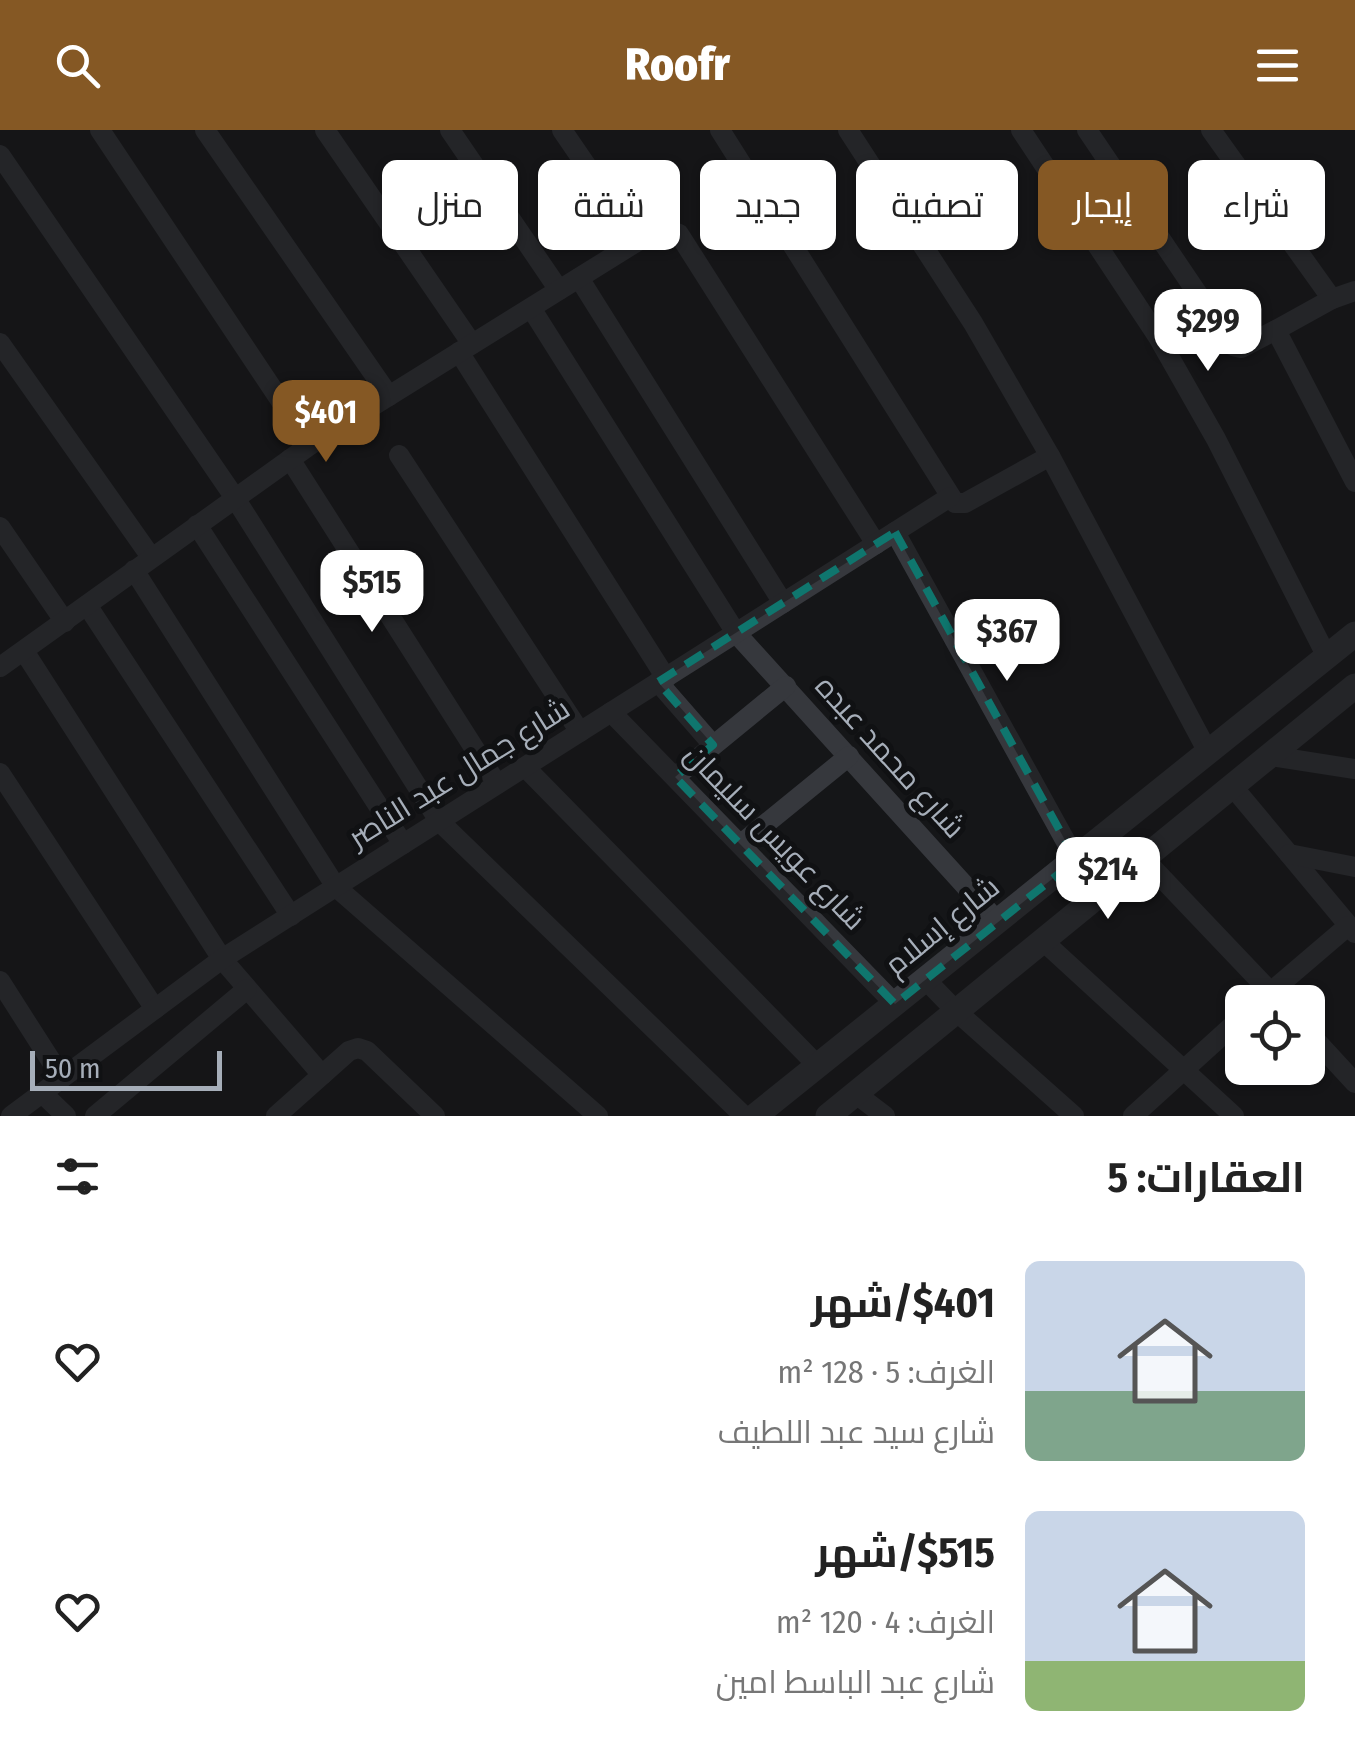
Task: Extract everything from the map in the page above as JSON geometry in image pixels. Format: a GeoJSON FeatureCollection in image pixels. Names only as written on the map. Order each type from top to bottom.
{"type":"FeatureCollection","features":[{"type":"Feature","properties":{"kind":"street"},"geometry":{"type":"LineString","coordinates":[[100,130],[310,445]]}},
{"type":"Feature","properties":{"kind":"street"},"geometry":{"type":"LineString","coordinates":[[205,130],[389,396]]}},
{"type":"Feature","properties":{"kind":"street"},"geometry":{"type":"LineString","coordinates":[[326,130],[466,348],[662,680],[712,744]]}},
{"type":"Feature","properties":{"kind":"street"},"geometry":{"type":"LineString","coordinates":[[450,130],[559,290]]}},
{"type":"Feature","properties":{"kind":"street"},"geometry":{"type":"LineString","coordinates":[[562,130],[583,160]]}},
{"type":"Feature","properties":{"kind":"street"},"geometry":{"type":"LineString","coordinates":[[720,130],[955,502],[965,504],[1050,456]]}},
{"type":"Feature","properties":{"kind":"street"},"geometry":{"type":"LineString","coordinates":[[848,130],[973,323],[1050,456],[1208,754]]}},
{"type":"Feature","properties":{"kind":"street"},"geometry":{"type":"LineString","coordinates":[[1021,130],[1158,338],[1216,438],[1328,657]]}},
{"type":"Feature","properties":{"kind":"street"},"geometry":{"type":"LineString","coordinates":[[1086,130],[1233,346],[1241,348],[1332,299],[1355,291]]}},
{"type":"Feature","properties":{"kind":"street"},"geometry":{"type":"LineString","coordinates":[[1211,130],[1332,299]]}},
{"type":"Feature","properties":{"kind":"street"},"geometry":{"type":"LineString","coordinates":[[0,155],[235,498],[439,821],[744,1116]]}},
{"type":"Feature","properties":{"kind":"street"},"geometry":{"type":"LineString","coordinates":[[680,236],[876,544]]}},
{"type":"Feature","properties":{"kind":"street"},"geometry":{"type":"LineString","coordinates":[[0,667],[310,445],[622,250]]}},
{"type":"Feature","properties":{"kind":"street"},"geometry":{"type":"LineString","coordinates":[[579,278],[783,603]]}},
{"type":"Feature","properties":{"kind":"street","name":"شارع محمد عبده"},"geometry":{"type":"LineString","coordinates":[[531,308],[736,633],[998,922]]}},
{"type":"Feature","properties":{"kind":"street"},"geometry":{"type":"LineString","coordinates":[[1276,330],[1355,482]]}},
{"type":"Feature","properties":{"kind":"street"},"geometry":{"type":"LineString","coordinates":[[0,343],[143,564],[336,887],[598,1116]]}},
{"type":"Feature","properties":{"kind":"street"},"geometry":{"type":"LineString","coordinates":[[399,455],[580,732]]}},
{"type":"Feature","properties":{"kind":"street"},"geometry":{"type":"LineString","coordinates":[[290,460],[498,784]]}},
{"type":"Feature","properties":{"kind":"street","name":"شارع جمال عبد الناصر"},"geometry":{"type":"LineString","coordinates":[[11,1116],[222,959],[950,497]]}},
{"type":"Feature","properties":{"kind":"street"},"geometry":{"type":"LineString","coordinates":[[197,525],[403,844]]}},
{"type":"Feature","properties":{"kind":"street"},"geometry":{"type":"LineString","coordinates":[[0,527],[65,622]]}},
{"type":"Feature","properties":{"kind":"street"},"geometry":{"type":"LineString","coordinates":[[895,532],[1076,860]]}},
{"type":"Feature","properties":{"kind":"street"},"geometry":{"type":"LineString","coordinates":[[87,605],[291,916]]}},
{"type":"Feature","properties":{"kind":"street","name":"شارع إسلام"},"geometry":{"type":"LineString","coordinates":[[755,1116],[1355,634]]}},
{"type":"Feature","properties":{"kind":"street"},"geometry":{"type":"LineString","coordinates":[[24,651],[222,959],[322,1075]]}},
{"type":"Feature","properties":{"kind":"street"},"geometry":{"type":"LineString","coordinates":[[675,777],[786,686]]}},
{"type":"Feature","properties":{"kind":"street"},"geometry":{"type":"LineString","coordinates":[[828,1116],[1355,686]]}},
{"type":"Feature","properties":{"kind":"street","name":"شارع عويس سليمان"},"geometry":{"type":"LineString","coordinates":[[611,712],[895,1004]]}},
{"type":"Feature","properties":{"kind":"street"},"geometry":{"type":"LineString","coordinates":[[741,844],[849,756]]}},
{"type":"Feature","properties":{"kind":"street"},"geometry":{"type":"LineString","coordinates":[[1271,756],[1355,768]]}},
{"type":"Feature","properties":{"kind":"street"},"geometry":{"type":"LineString","coordinates":[[525,767],[818,1066]]}},
{"type":"Feature","properties":{"kind":"street"},"geometry":{"type":"LineString","coordinates":[[0,772],[155,1009]]}},
{"type":"Feature","properties":{"kind":"street"},"geometry":{"type":"LineString","coordinates":[[1233,787],[1352,930],[1287,985]]}},
{"type":"Feature","properties":{"kind":"street"},"geometry":{"type":"LineString","coordinates":[[1289,854],[1355,866]]}},
{"type":"Feature","properties":{"kind":"street"},"geometry":{"type":"LineString","coordinates":[[1142,858],[1257,985]]}},
{"type":"Feature","properties":{"kind":"street"},"geometry":{"type":"LineString","coordinates":[[1042,940],[1234,1116]]}},
{"type":"Feature","properties":{"kind":"street"},"geometry":{"type":"LineString","coordinates":[[926,980],[1074,1116]]}},
{"type":"Feature","properties":{"kind":"street"},"geometry":{"type":"LineString","coordinates":[[0,981],[62,1078]]}},
{"type":"Feature","properties":{"kind":"street"},"geometry":{"type":"LineString","coordinates":[[96,1116],[247,989]]}},
{"type":"Feature","properties":{"kind":"street"},"geometry":{"type":"LineString","coordinates":[[1132,1116],[1225,1032]]}},
{"type":"Feature","properties":{"kind":"street"},"geometry":{"type":"LineString","coordinates":[[276,1116],[349,1050],[358,1048],[367,1051],[435,1116]]}},
{"type":"Feature","properties":{"kind":"street"},"geometry":{"type":"LineString","coordinates":[[1325,1050],[1355,1083]]}},
{"type":"Feature","properties":{"kind":"street"},"geometry":{"type":"LineString","coordinates":[[42,1093],[66,1116]]}},
{"type":"Feature","properties":{"kind":"street"},"geometry":{"type":"LineString","coordinates":[[856,1094],[885,1116]]}},
{"type":"Feature","properties":{"kind":"highlighted area"},"geometry":{"type":"Polygon","coordinates":[[[895,532],[1076,860],[895,1004],[675,777],[713,745],[658,682],[895,532]]]}}]}
